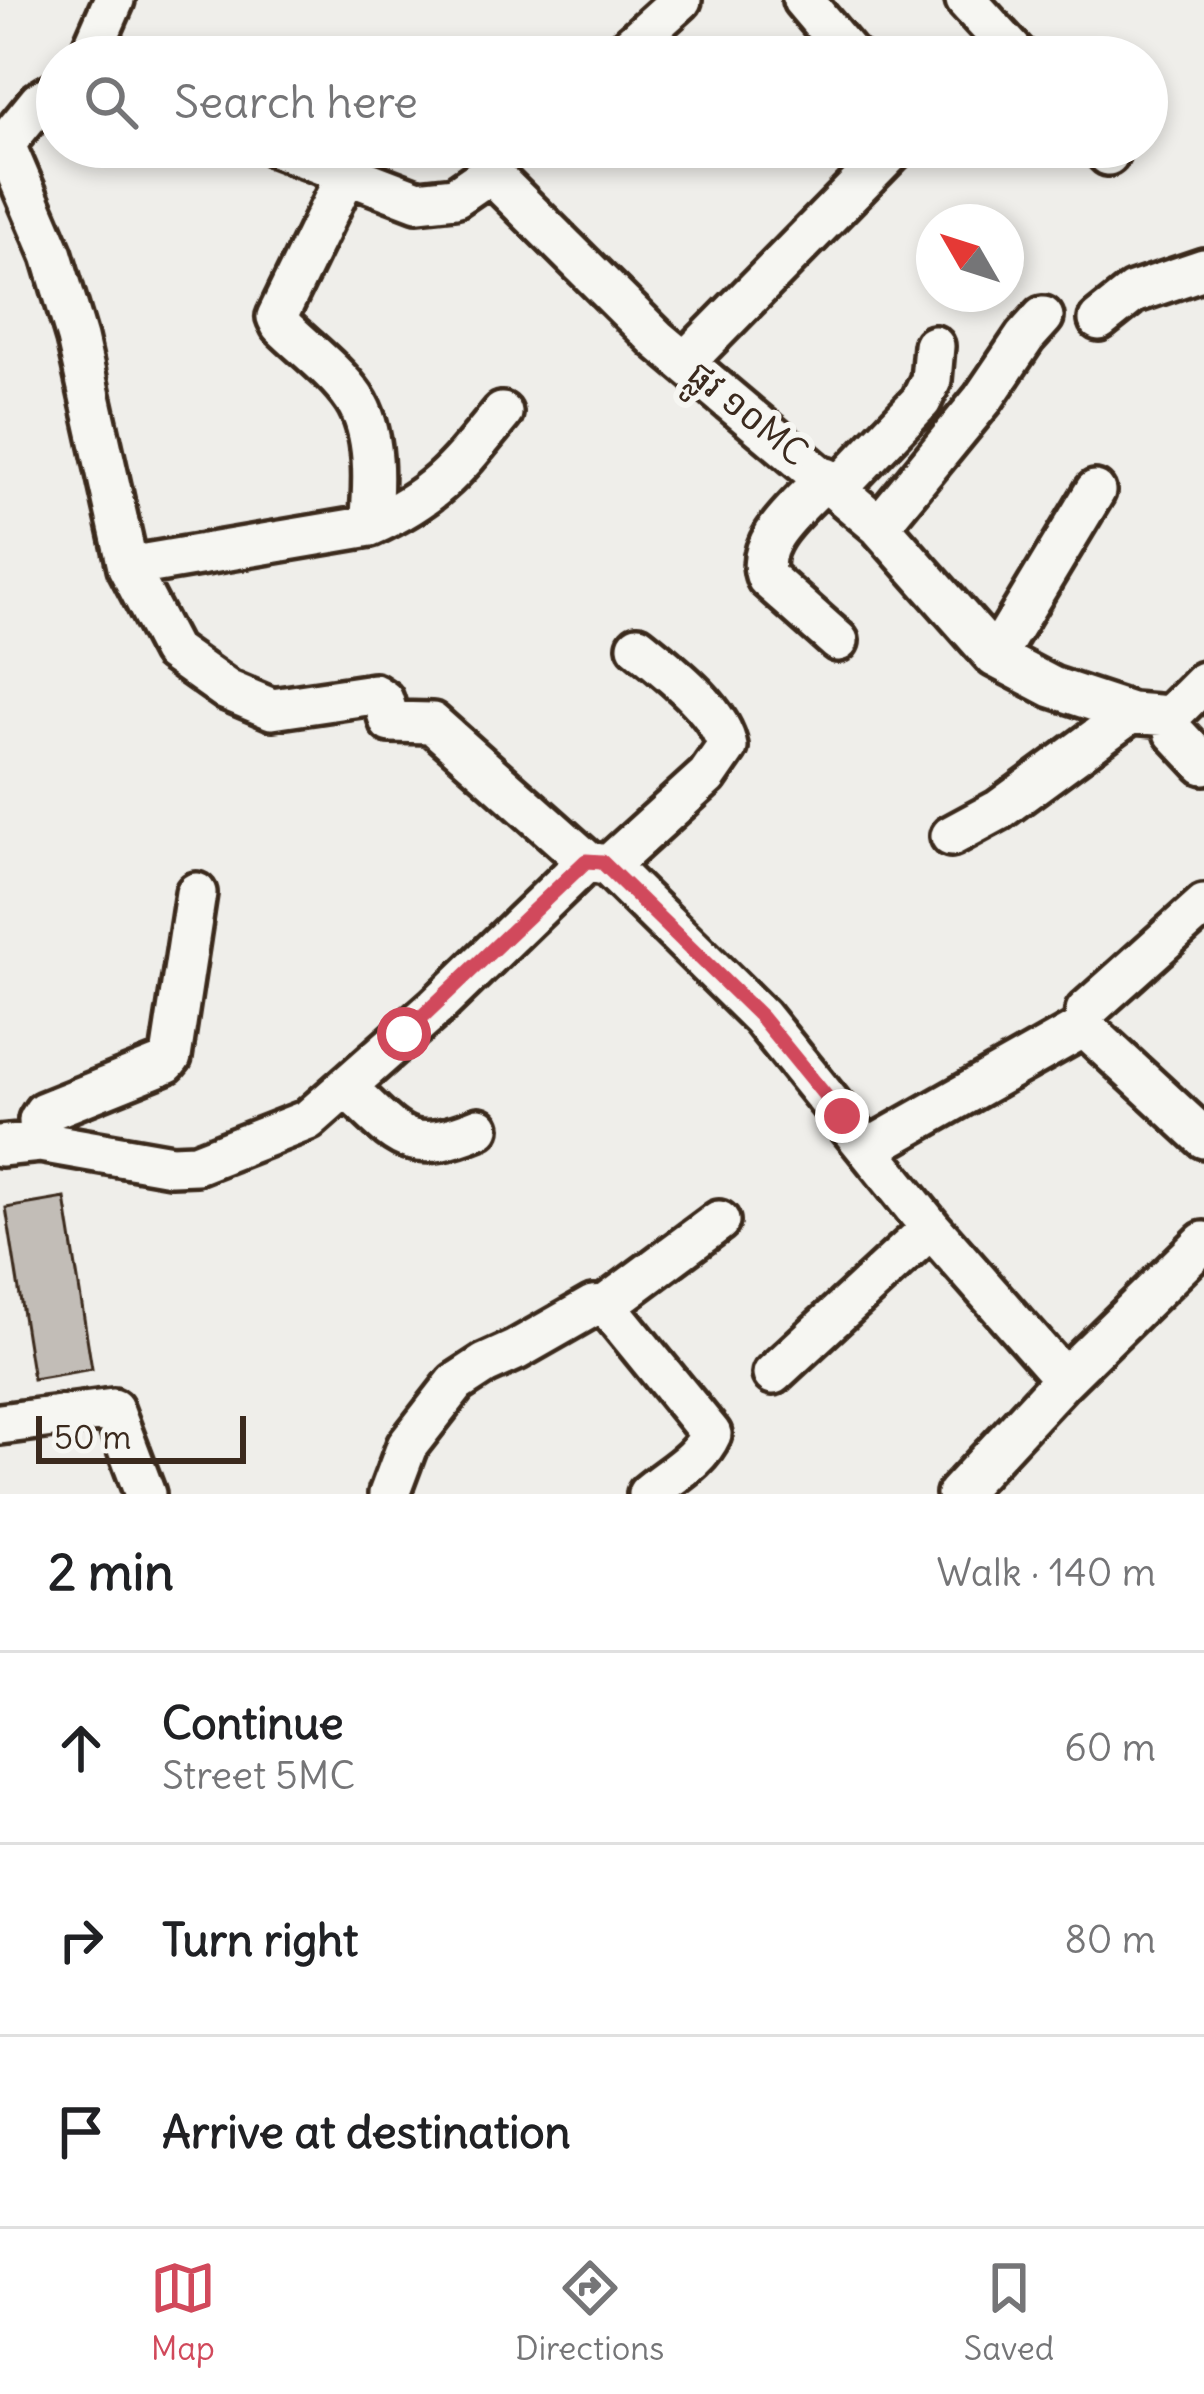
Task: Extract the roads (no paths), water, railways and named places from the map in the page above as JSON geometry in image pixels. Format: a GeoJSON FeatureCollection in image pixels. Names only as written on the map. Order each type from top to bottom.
{"type":"FeatureCollection","features":[{"type":"Feature","properties":{"kind":"street"},"geometry":{"type":"LineString","coordinates":[[98,36],[114,0]]}},
{"type":"Feature","properties":{"kind":"street"},"geometry":{"type":"LineString","coordinates":[[641,36],[681,0]]}},
{"type":"Feature","properties":{"kind":"street"},"geometry":{"type":"LineString","coordinates":[[803,0],[833,36]]}},
{"type":"Feature","properties":{"kind":"street"},"geometry":{"type":"LineString","coordinates":[[966,0],[999,36]]}},
{"type":"Feature","properties":{"kind":"street"},"geometry":{"type":"LineString","coordinates":[[36,106],[2,148],[52,255],[77,338],[128,567],[172,651],[227,690],[272,709],[380,697],[390,722],[432,723],[597,864],[761,1017],[932,1228],[1064,1379]]}},
{"type":"Feature","properties":{"kind":"street","name":"ផ្លូវ ១០MC"},"geometry":{"type":"LineString","coordinates":[[333,168],[418,201],[455,197],[493,168]]}},
{"type":"Feature","properties":{"kind":"street","name":"ផ្លូវ ១០MC"},"geometry":{"type":"LineString","coordinates":[[510,168],[616,300],[879,526],[995,657],[1052,687],[1150,715]]}},
{"type":"Feature","properties":{"kind":"street"},"geometry":{"type":"LineString","coordinates":[[685,362],[875,168]]}},
{"type":"Feature","properties":{"kind":"street"},"geometry":{"type":"LineString","coordinates":[[346,173],[277,316],[280,325],[352,394],[366,419],[374,488],[370,526]]}},
{"type":"Feature","properties":{"kind":"street"},"geometry":{"type":"LineString","coordinates":[[1099,320],[1133,293],[1204,269]]}},
{"type":"Feature","properties":{"kind":"street"},"geometry":{"type":"LineString","coordinates":[[879,526],[1043,317]]}},
{"type":"Feature","properties":{"kind":"street"},"geometry":{"type":"LineString","coordinates":[[838,641],[767,578],[761,564],[766,546],[921,401],[931,380],[934,346]]}},
{"type":"Feature","properties":{"kind":"street"},"geometry":{"type":"LineString","coordinates":[[128,567],[370,526],[442,486],[502,413]]}},
{"type":"Feature","properties":{"kind":"street"},"geometry":{"type":"LineString","coordinates":[[995,657],[1095,491]]}},
{"type":"Feature","properties":{"kind":"street"},"geometry":{"type":"LineString","coordinates":[[0,1146],[40,1142],[171,1165],[196,1164],[308,1120],[597,864],[707,776],[727,747],[726,738],[679,680],[638,646]]}},
{"type":"Feature","properties":{"kind":"street"},"geometry":{"type":"LineString","coordinates":[[951,836],[1204,682]]}},
{"type":"Feature","properties":{"kind":"street"},"geometry":{"type":"LineString","coordinates":[[1150,715],[1204,764]]}},
{"type":"Feature","properties":{"kind":"street"},"geometry":{"type":"LineString","coordinates":[[40,1142],[39,1120],[44,1112],[171,1057],[196,893]]}},
{"type":"Feature","properties":{"kind":"street"},"geometry":{"type":"LineString","coordinates":[[1084,1027],[1086,1011],[1204,905]]}},
{"type":"Feature","properties":{"kind":"street"},"geometry":{"type":"LineString","coordinates":[[868,1149],[1084,1027]]}},
{"type":"Feature","properties":{"kind":"street"},"geometry":{"type":"LineString","coordinates":[[1084,1027],[1204,1138]]}},
{"type":"Feature","properties":{"kind":"street"},"geometry":{"type":"LineString","coordinates":[[346,1087],[390,1128],[413,1142],[441,1144],[479,1129]]}},
{"type":"Feature","properties":{"kind":"street"},"geometry":{"type":"LineString","coordinates":[[389,1494],[407,1446],[456,1383],[593,1306],[606,1306],[719,1221]]}},
{"type":"Feature","properties":{"kind":"street"},"geometry":{"type":"LineString","coordinates":[[773,1373],[932,1228]]}},
{"type":"Feature","properties":{"kind":"street"},"geometry":{"type":"LineString","coordinates":[[957,1494],[1064,1379],[1204,1242]]}},
{"type":"Feature","properties":{"kind":"street"},"geometry":{"type":"LineString","coordinates":[[606,1306],[711,1434],[687,1465],[648,1494]]}},
{"type":"Feature","properties":{"kind":"street"},"geometry":{"type":"LineString","coordinates":[[0,1424],[113,1408],[145,1494]]}}]}
